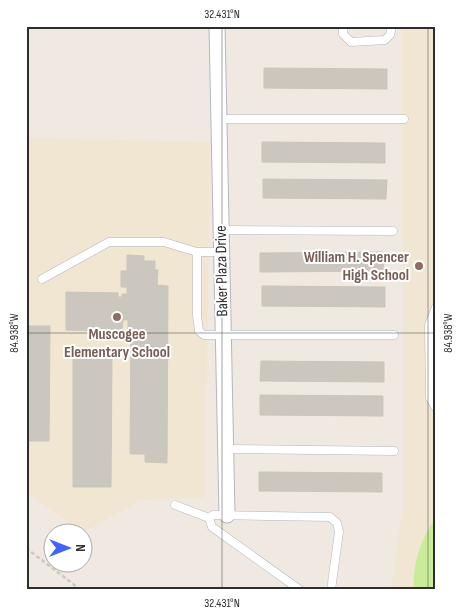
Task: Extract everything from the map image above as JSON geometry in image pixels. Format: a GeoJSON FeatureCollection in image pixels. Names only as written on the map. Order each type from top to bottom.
{"type":"FeatureCollection","features":[{"type":"Feature","properties":{"kind":"street","name":"Baker Plaza Drive"},"geometry":{"type":"LineString","coordinates":[[217,26],[226,515]]}},
{"type":"Feature","properties":{"kind":"lane"},"geometry":{"type":"LineString","coordinates":[[343,26],[343,34],[351,42],[385,40],[390,35],[392,26]]}},
{"type":"Feature","properties":{"kind":"lane"},"geometry":{"type":"LineString","coordinates":[[220,119],[404,119]]}},
{"type":"Feature","properties":{"kind":"lane"},"geometry":{"type":"LineString","coordinates":[[222,230],[393,231]]}},
{"type":"Feature","properties":{"kind":"lane"},"geometry":{"type":"LineString","coordinates":[[42,279],[109,242],[164,242],[197,252],[222,252]]}},
{"type":"Feature","properties":{"kind":"lane"},"geometry":{"type":"LineString","coordinates":[[197,252],[197,316],[199,331],[204,335],[394,335]]}},
{"type":"Feature","properties":{"kind":"lane"},"geometry":{"type":"LineString","coordinates":[[436,307],[429,326],[432,339],[430,398],[436,408]]}},
{"type":"Feature","properties":{"kind":"lane"},"geometry":{"type":"LineString","coordinates":[[226,449],[394,451]]}},
{"type":"Feature","properties":{"kind":"lane"},"geometry":{"type":"LineString","coordinates":[[175,505],[209,518]]}},
{"type":"Feature","properties":{"kind":"lane"},"geometry":{"type":"LineString","coordinates":[[209,518],[213,515],[330,517],[337,523],[339,532],[331,590]]}},
{"type":"Feature","properties":{"kind":"lane"},"geometry":{"type":"LineString","coordinates":[[209,518],[212,528],[300,590]]}},
{"type":"Feature","properties":{"kind":"path"},"geometry":{"type":"LineString","coordinates":[[26,548],[81,590]]}},
{"type":"Feature","properties":{"kind":"shaded area","name":"William H. Spencer High School"},"geometry":{"type":"Polygon","coordinates":[[[402,26],[436,26],[436,590],[391,590],[403,506],[402,26]]]}},
{"type":"Feature","properties":{"kind":"shaded area","name":"Muscogee Elementary School"},"geometry":{"type":"Polygon","coordinates":[[[26,138],[210,142],[205,498],[141,500],[92,528],[92,524],[72,524],[26,492],[26,138]]]}},
{"type":"Feature","properties":{"kind":"green space"},"geometry":{"type":"Polygon","coordinates":[[[436,518],[436,590],[414,590],[414,571],[419,552],[426,534],[436,518]]]}},
{"type":"Feature","properties":{"kind":"building"},"geometry":{"type":"Polygon","coordinates":[[[264,68],[387,69],[387,89],[264,88],[264,68]]]}},
{"type":"Feature","properties":{"kind":"building"},"geometry":{"type":"Polygon","coordinates":[[[262,142],[385,143],[385,163],[262,162],[262,142]]]}},
{"type":"Feature","properties":{"kind":"building"},"geometry":{"type":"Polygon","coordinates":[[[263,179],[387,180],[386,199],[263,198],[263,179]]]}},
{"type":"Feature","properties":{"kind":"building"},"geometry":{"type":"Polygon","coordinates":[[[383,252],[384,271],[260,272],[260,253],[383,252]]]}},
{"type":"Feature","properties":{"kind":"building"},"geometry":{"type":"Polygon","coordinates":[[[127,255],[144,256],[144,261],[155,261],[155,270],[158,270],[157,285],[168,286],[167,463],[145,462],[145,454],[130,454],[131,335],[128,335],[128,320],[123,320],[122,331],[66,330],[66,292],[118,293],[118,297],[122,297],[122,294],[127,294],[127,287],[121,287],[121,271],[127,271],[127,255]]]}},
{"type":"Feature","properties":{"kind":"building"},"geometry":{"type":"Polygon","coordinates":[[[262,286],[385,287],[385,307],[262,306],[262,286]]]}},
{"type":"Feature","properties":{"kind":"building"},"geometry":{"type":"Polygon","coordinates":[[[26,326],[50,326],[49,441],[26,441],[26,326]]]}},
{"type":"Feature","properties":{"kind":"building"},"geometry":{"type":"Polygon","coordinates":[[[73,354],[112,354],[111,487],[73,487],[73,354]]]}},
{"type":"Feature","properties":{"kind":"building"},"geometry":{"type":"Polygon","coordinates":[[[261,361],[384,362],[384,382],[260,381],[261,361]]]}},
{"type":"Feature","properties":{"kind":"building"},"geometry":{"type":"Polygon","coordinates":[[[260,395],[383,396],[383,416],[260,415],[260,395]]]}},
{"type":"Feature","properties":{"kind":"building"},"geometry":{"type":"Polygon","coordinates":[[[259,472],[382,473],[382,492],[259,491],[259,472]]]}},
{"type":"Feature","properties":{"kind":"place","name":"William H. Spencer High School"},"geometry":{"type":"Point","coordinates":[419,266]}},
{"type":"Feature","properties":{"kind":"place","name":"Muscogee Elementary School"},"geometry":{"type":"Point","coordinates":[117,317]}}]}
